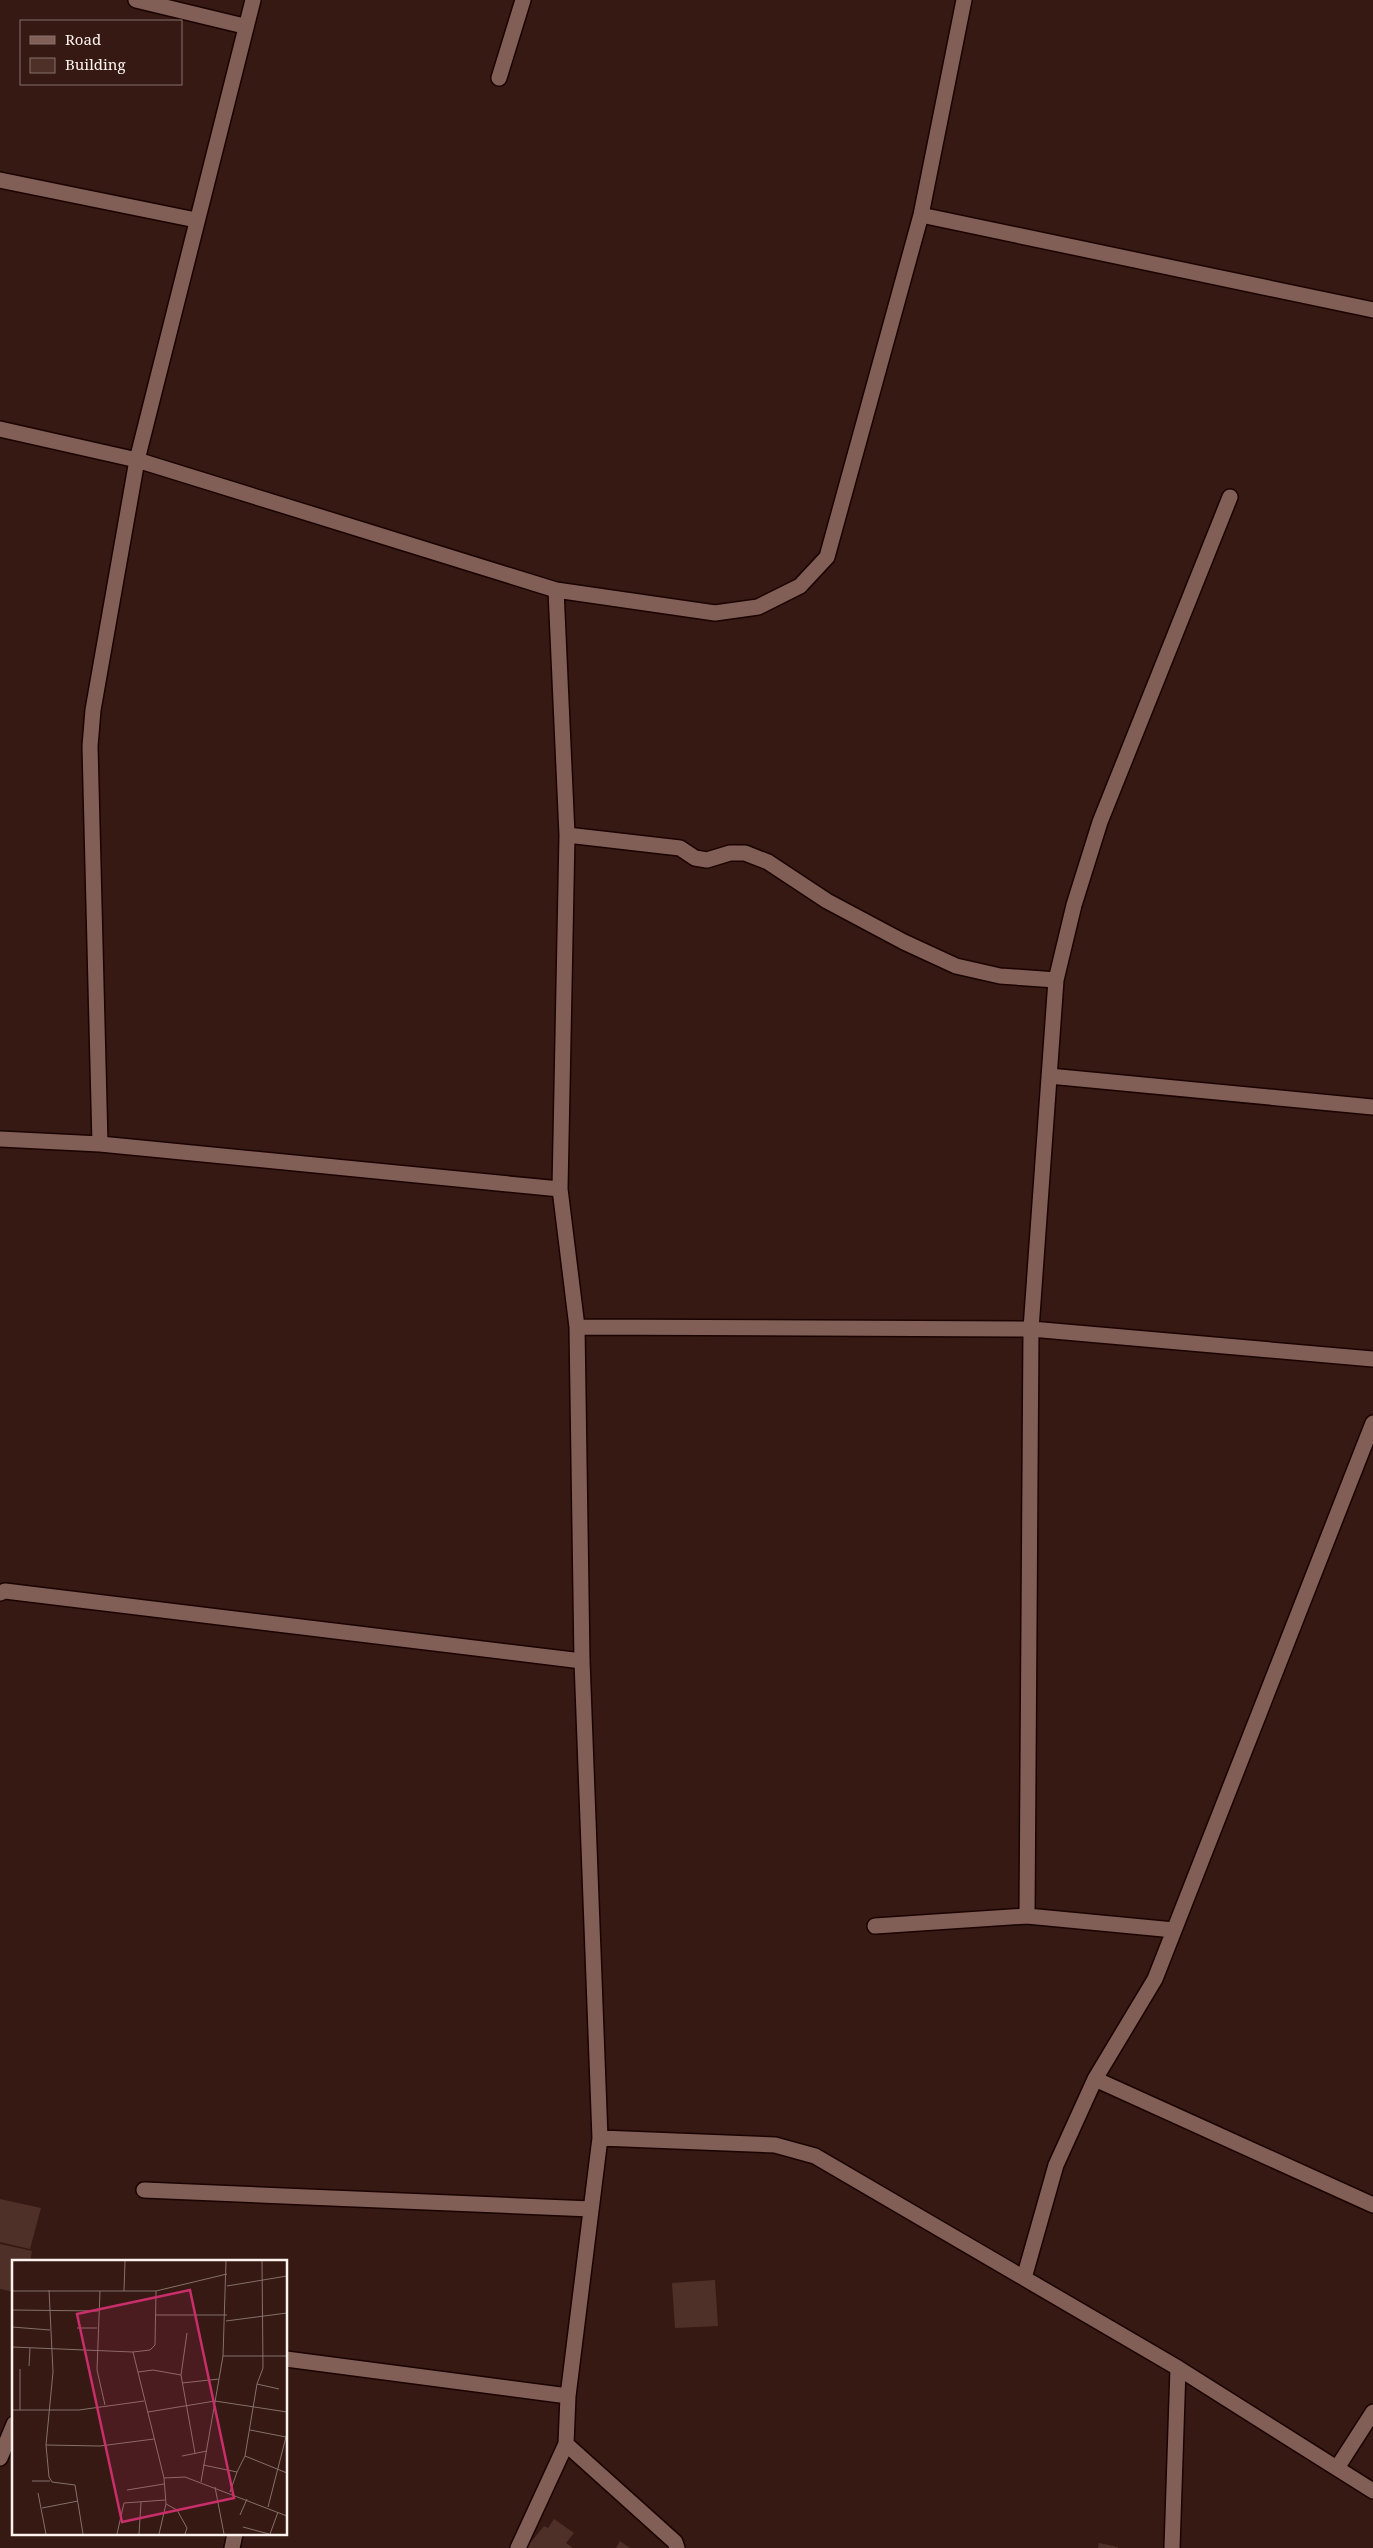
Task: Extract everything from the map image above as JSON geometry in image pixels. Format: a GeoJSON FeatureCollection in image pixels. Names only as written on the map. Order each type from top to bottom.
{"type":"FeatureCollection","features":[{"type":"Feature","properties":{"kind":"street"},"geometry":{"type":"LineString","coordinates":[[136,0],[244,26]]}},
{"type":"Feature","properties":{"kind":"street"},"geometry":{"type":"LineString","coordinates":[[100,1144],[90,746],[93,710],[137,460],[244,26],[253,0]]}},
{"type":"Feature","properties":{"kind":"street"},"geometry":{"type":"LineString","coordinates":[[499,78],[523,0]]}},
{"type":"Feature","properties":{"kind":"street"},"geometry":{"type":"LineString","coordinates":[[0,429],[137,460],[556,590],[715,613],[758,607],[800,586],[827,557],[921,215],[964,0]]}},
{"type":"Feature","properties":{"kind":"street"},"geometry":{"type":"LineString","coordinates":[[0,180],[196,220]]}},
{"type":"Feature","properties":{"kind":"street"},"geometry":{"type":"LineString","coordinates":[[921,215],[1373,310]]}},
{"type":"Feature","properties":{"kind":"street"},"geometry":{"type":"LineString","coordinates":[[1027,1916],[1031,1329],[1056,980],[1074,906],[1100,822],[1230,497]]}},
{"type":"Feature","properties":{"kind":"street"},"geometry":{"type":"LineString","coordinates":[[518,2548],[566,2444],[568,2396],[600,2138],[582,1661],[576,1327],[560,1189],[567,835],[556,590]]}},
{"type":"Feature","properties":{"kind":"street"},"geometry":{"type":"LineString","coordinates":[[567,835],[680,848],[694,858],[707,860],[730,853],[745,853],[768,862],[827,900],[896,938],[956,966],[1000,976],[1056,980]]}},
{"type":"Feature","properties":{"kind":"street"},"geometry":{"type":"LineString","coordinates":[[1048,1076],[1373,1107]]}},
{"type":"Feature","properties":{"kind":"street"},"geometry":{"type":"LineString","coordinates":[[0,1139],[100,1144],[560,1189]]}},
{"type":"Feature","properties":{"kind":"street"},"geometry":{"type":"LineString","coordinates":[[576,1327],[1031,1329],[1373,1359]]}},
{"type":"Feature","properties":{"kind":"street"},"geometry":{"type":"LineString","coordinates":[[1024,2278],[1056,2166],[1094,2079],[1155,1979],[1373,1423]]}},
{"type":"Feature","properties":{"kind":"street"},"geometry":{"type":"LineString","coordinates":[[0,1593],[5,1591],[582,1661]]}},
{"type":"Feature","properties":{"kind":"street"},"geometry":{"type":"LineString","coordinates":[[875,1926],[1027,1916],[1174,1930]]}},
{"type":"Feature","properties":{"kind":"street"},"geometry":{"type":"LineString","coordinates":[[1094,2079],[1373,2205]]}},
{"type":"Feature","properties":{"kind":"street"},"geometry":{"type":"LineString","coordinates":[[600,2138],[775,2145],[815,2156],[1178,2368],[1373,2491]]}},
{"type":"Feature","properties":{"kind":"street"},"geometry":{"type":"LineString","coordinates":[[144,2190],[591,2209]]}},
{"type":"Feature","properties":{"kind":"street"},"geometry":{"type":"LineString","coordinates":[[288,2359],[568,2396]]}},
{"type":"Feature","properties":{"kind":"street"},"geometry":{"type":"LineString","coordinates":[[1172,2548],[1178,2368]]}},
{"type":"Feature","properties":{"kind":"street"},"geometry":{"type":"LineString","coordinates":[[1337,2468],[1373,2412]]}},
{"type":"Feature","properties":{"kind":"street"},"geometry":{"type":"LineString","coordinates":[[0,2458],[12,2429]]}},
{"type":"Feature","properties":{"kind":"street"},"geometry":{"type":"LineString","coordinates":[[566,2444],[675,2542],[677,2548]]}},
{"type":"Feature","properties":{"kind":"building"},"geometry":{"type":"Polygon","coordinates":[[[0,2199],[41,2208],[30,2249],[0,2242],[0,2199]]]}},
{"type":"Feature","properties":{"kind":"building"},"geometry":{"type":"Polygon","coordinates":[[[0,2244],[32,2251],[30,2260],[12,2260],[12,2292],[0,2289],[0,2244]]]}},
{"type":"Feature","properties":{"kind":"building"},"geometry":{"type":"Polygon","coordinates":[[[715,2280],[718,2326],[675,2328],[672,2283],[715,2280]]]}},
{"type":"Feature","properties":{"kind":"building"},"geometry":{"type":"Polygon","coordinates":[[[554,2519],[574,2533],[566,2543],[573,2548],[526,2548],[544,2526],[548,2528],[554,2519]]]}},
{"type":"Feature","properties":{"kind":"building"},"geometry":{"type":"Polygon","coordinates":[[[620,2541],[630,2548],[616,2548],[620,2541]]]}},
{"type":"Feature","properties":{"kind":"building"},"geometry":{"type":"Polygon","coordinates":[[[1099,2543],[1118,2547],[1118,2548],[1098,2548],[1099,2543]]]}}]}
